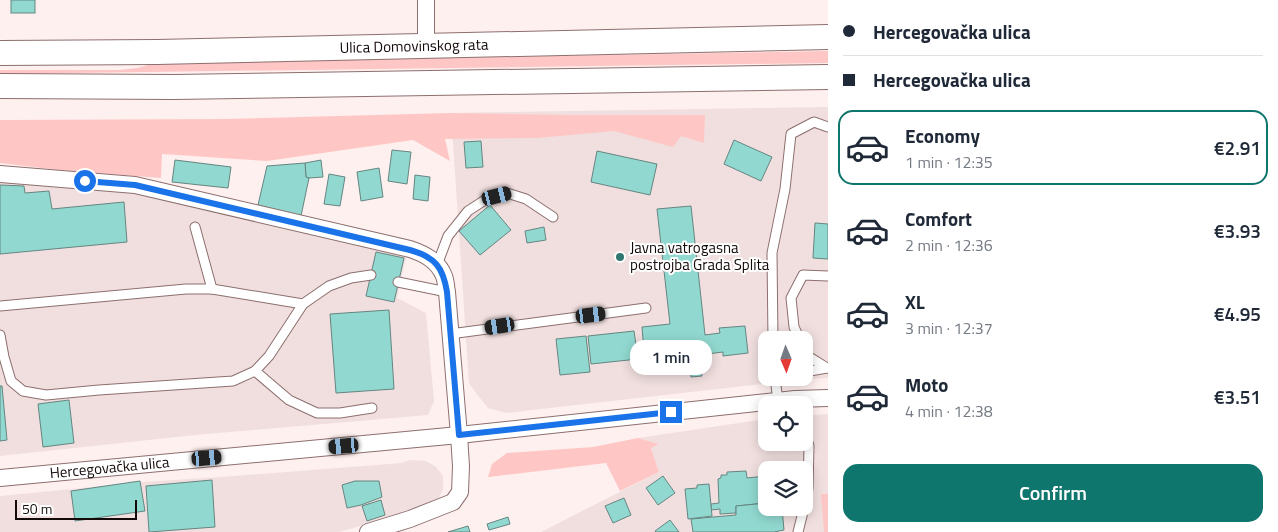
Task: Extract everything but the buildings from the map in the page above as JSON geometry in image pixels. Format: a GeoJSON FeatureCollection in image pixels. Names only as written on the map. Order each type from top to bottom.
{"type":"FeatureCollection","features":[{"type":"Feature","properties":{"kind":"main road","name":"Ulica Domovinskog rata"},"geometry":{"type":"LineString","coordinates":[[0,53],[828,37]]}},
{"type":"Feature","properties":{"kind":"main road"},"geometry":{"type":"LineString","coordinates":[[0,86],[174,87],[828,77]]}},
{"type":"Feature","properties":{"kind":"street"},"geometry":{"type":"LineString","coordinates":[[426,0],[426,46]]}},
{"type":"Feature","properties":{"kind":"street"},"geometry":{"type":"LineString","coordinates":[[0,174],[135,185],[410,250],[428,256],[437,265],[444,277],[447,292],[459,435],[460,492],[454,502],[410,519],[368,532]]}},
{"type":"Feature","properties":{"kind":"street","name":"Hercegovačka ulica"},"geometry":{"type":"LineString","coordinates":[[813,400],[828,398]]}},
{"type":"Feature","properties":{"kind":"street","name":"Hercegovačka ulica"},"geometry":{"type":"LineString","coordinates":[[0,478],[459,435],[758,403]]}},
{"type":"Feature","properties":{"kind":"lane"},"geometry":{"type":"LineString","coordinates":[[773,331],[772,253],[785,189],[791,134],[814,122],[828,127]]}},
{"type":"Feature","properties":{"kind":"lane"},"geometry":{"type":"LineString","coordinates":[[437,265],[448,236],[468,211],[488,198],[507,193],[526,199],[552,217]]}},
{"type":"Feature","properties":{"kind":"lane"},"geometry":{"type":"LineString","coordinates":[[195,227],[212,289]]}},
{"type":"Feature","properties":{"kind":"lane"},"geometry":{"type":"LineString","coordinates":[[0,335],[11,381],[23,391],[46,395],[234,381],[255,371],[269,356],[303,304],[328,286],[351,278],[371,275]]}},
{"type":"Feature","properties":{"kind":"lane"},"geometry":{"type":"LineString","coordinates":[[796,331],[791,298],[803,275],[828,276]]}},
{"type":"Feature","properties":{"kind":"lane"},"geometry":{"type":"LineString","coordinates":[[398,282],[447,292]]}},
{"type":"Feature","properties":{"kind":"lane"},"geometry":{"type":"LineString","coordinates":[[0,306],[186,289],[212,289],[303,304]]}},
{"type":"Feature","properties":{"kind":"lane"},"geometry":{"type":"LineString","coordinates":[[450,334],[646,308]]}},
{"type":"Feature","properties":{"kind":"lane"},"geometry":{"type":"LineString","coordinates":[[813,359],[828,368]]}},
{"type":"Feature","properties":{"kind":"lane"},"geometry":{"type":"LineString","coordinates":[[813,370],[828,368]]}},
{"type":"Feature","properties":{"kind":"lane"},"geometry":{"type":"LineString","coordinates":[[255,371],[289,400],[317,413],[340,413],[372,408]]}},
{"type":"Feature","properties":{"kind":"lane"},"geometry":{"type":"LineString","coordinates":[[798,532],[802,516]]}},
{"type":"Feature","properties":{"kind":"shaded area"},"geometry":{"type":"Polygon","coordinates":[[[828,51],[828,63],[0,74],[0,70],[120,70],[156,63],[828,51]]]}},
{"type":"Feature","properties":{"kind":"shaded area"},"geometry":{"type":"Polygon","coordinates":[[[828,107],[828,378],[813,379],[813,331],[758,331],[758,384],[506,413],[488,408],[469,383],[451,113],[828,107]]]}},
{"type":"Feature","properties":{"kind":"shaded area"},"geometry":{"type":"Polygon","coordinates":[[[451,113],[705,115],[704,143],[681,136],[673,147],[614,131],[537,138],[445,139],[450,161],[413,140],[267,161],[162,154],[161,178],[0,163],[0,120],[224,119],[451,113]]]}},
{"type":"Feature","properties":{"kind":"shaded area"},"geometry":{"type":"Polygon","coordinates":[[[0,180],[133,191],[407,253],[397,298],[426,313],[434,401],[428,415],[195,435],[0,456],[0,180]]]}},
{"type":"Feature","properties":{"kind":"shaded area"},"geometry":{"type":"Polygon","coordinates":[[[828,414],[828,532],[541,532],[659,472],[651,448],[659,444],[638,438],[758,420],[758,451],[813,451],[813,415],[828,414]]]}},
{"type":"Feature","properties":{"kind":"shaded area"},"geometry":{"type":"Polygon","coordinates":[[[638,438],[659,444],[651,448],[659,472],[620,491],[606,463],[488,477],[492,464],[507,453],[593,447],[638,438]]]}},
{"type":"Feature","properties":{"kind":"shaded area"},"geometry":{"type":"Polygon","coordinates":[[[410,460],[426,461],[436,467],[443,476],[443,489],[439,498],[398,515],[339,532],[0,532],[0,496],[144,482],[402,463],[410,460]]]}},
{"type":"Feature","properties":{"kind":"shaded area"},"geometry":{"type":"Polygon","coordinates":[[[821,494],[828,494],[828,532],[824,532],[821,494]]]}},
{"type":"Feature","properties":{"kind":"place","name":"Javna vatrogasna postrojba Grada Splita"},"geometry":{"type":"Point","coordinates":[620,257]}},
{"type":"Feature","properties":{"kind":"route"},"geometry":{"type":"LineString","coordinates":[[85,181],[135,185],[420,252],[428,256],[437,265],[444,277],[447,292],[459,435],[671,412]]}}]}
